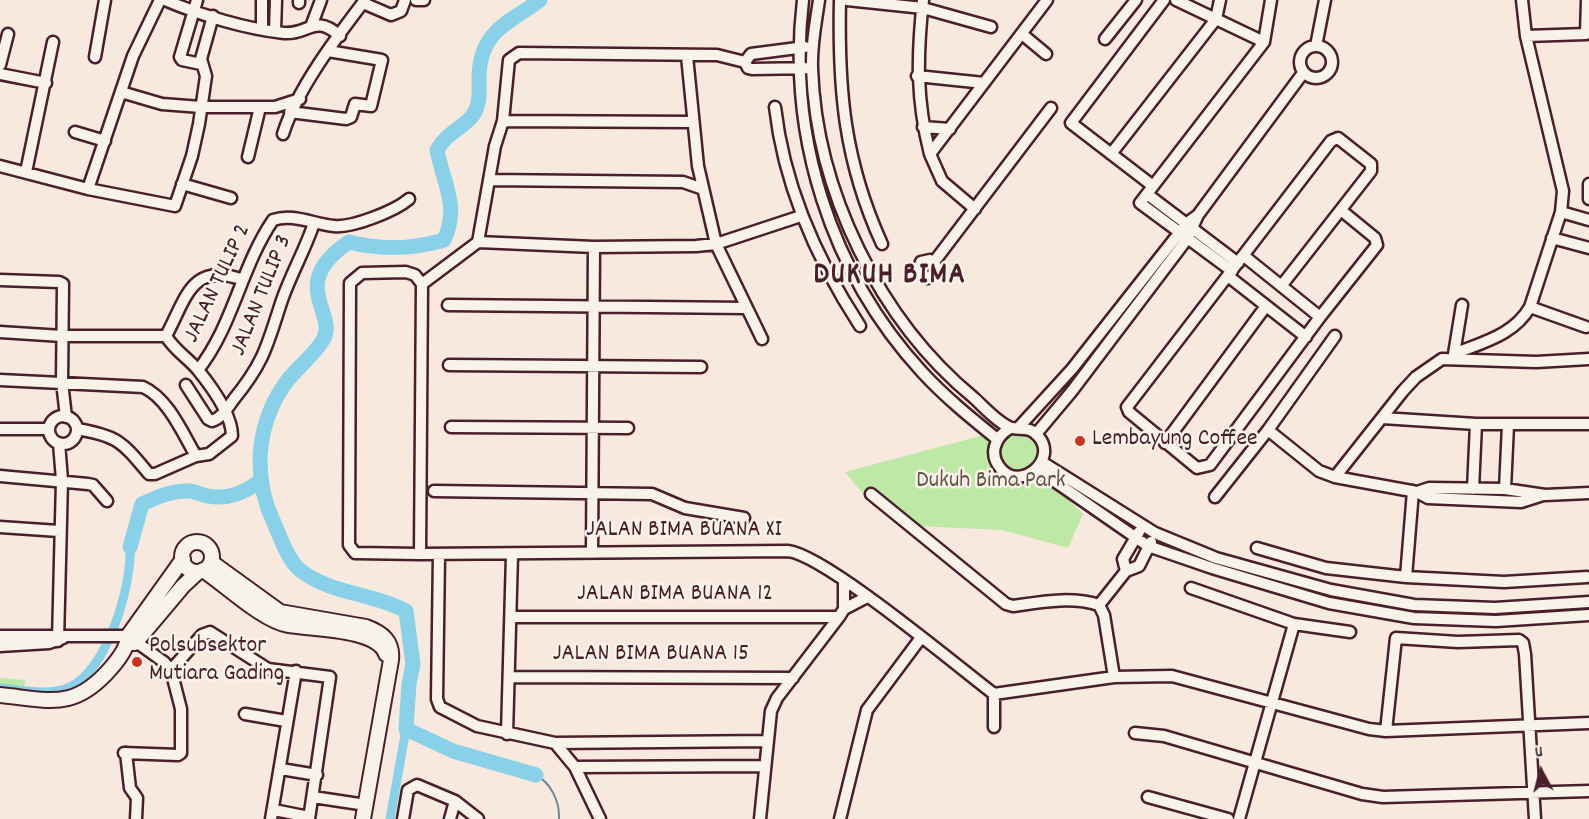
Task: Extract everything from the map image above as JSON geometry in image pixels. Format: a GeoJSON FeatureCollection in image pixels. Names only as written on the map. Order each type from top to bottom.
{"type":"FeatureCollection","features":[{"type":"Feature","properties":{"kind":"main road"},"geometry":{"type":"LineString","coordinates":[[0,695],[51,700],[82,695],[106,675],[127,639],[183,559],[184,550],[189,544],[201,542],[211,550],[204,568],[127,639]]}},
{"type":"Feature","properties":{"kind":"main road"},"geometry":{"type":"LineString","coordinates":[[183,559],[188,568],[204,568],[280,623],[354,634],[375,640],[385,649],[389,668],[364,812]]}},
{"type":"Feature","properties":{"kind":"street"},"geometry":{"type":"LineString","coordinates":[[95,57],[105,0]]}},
{"type":"Feature","properties":{"kind":"street"},"geometry":{"type":"LineString","coordinates":[[88,189],[133,56],[160,0]]}},
{"type":"Feature","properties":{"kind":"street"},"geometry":{"type":"LineString","coordinates":[[165,0],[193,12],[275,31],[297,32],[312,24],[324,26],[340,36]]}},
{"type":"Feature","properties":{"kind":"street"},"geometry":{"type":"LineString","coordinates":[[197,0],[180,57],[182,60],[201,64]]}},
{"type":"Feature","properties":{"kind":"street"},"geometry":{"type":"LineString","coordinates":[[262,0],[262,28]]}},
{"type":"Feature","properties":{"kind":"street"},"geometry":{"type":"LineString","coordinates":[[275,31],[276,0]]}},
{"type":"Feature","properties":{"kind":"street"},"geometry":{"type":"LineString","coordinates":[[312,24],[321,0]]}},
{"type":"Feature","properties":{"kind":"street"},"geometry":{"type":"LineString","coordinates":[[283,134],[290,112],[328,51],[364,2],[391,15],[401,11],[405,0]]}},
{"type":"Feature","properties":{"kind":"street"},"geometry":{"type":"LineString","coordinates":[[416,0],[424,0]]}},
{"type":"Feature","properties":{"kind":"street"},"geometry":{"type":"LineString","coordinates":[[803,0],[798,68],[802,115],[811,161],[824,207],[858,282],[890,332],[922,371],[957,407],[997,439]]}},
{"type":"Feature","properties":{"kind":"street"},"geometry":{"type":"LineString","coordinates":[[819,0],[812,68],[817,113],[826,157],[839,200],[856,242],[903,320],[942,367],[970,395],[1015,427],[1036,434],[1044,450],[1040,465],[1027,476],[1015,477],[1004,472],[996,463],[993,451],[997,439],[1015,427],[1072,369],[1183,236]]}},
{"type":"Feature","properties":{"kind":"street"},"geometry":{"type":"LineString","coordinates":[[840,0],[839,57],[843,120],[855,169],[882,244]]}},
{"type":"Feature","properties":{"kind":"street"},"geometry":{"type":"LineString","coordinates":[[847,0],[923,4],[991,27]]}},
{"type":"Feature","properties":{"kind":"street"},"geometry":{"type":"LineString","coordinates":[[930,154],[1047,0]]}},
{"type":"Feature","properties":{"kind":"street"},"geometry":{"type":"LineString","coordinates":[[1105,39],[1136,0]]}},
{"type":"Feature","properties":{"kind":"street"},"geometry":{"type":"LineString","coordinates":[[1164,0],[1071,123],[1112,154],[1190,225],[1235,267],[1266,306],[1306,337]]}},
{"type":"Feature","properties":{"kind":"street"},"geometry":{"type":"LineString","coordinates":[[1176,0],[1264,42]]}},
{"type":"Feature","properties":{"kind":"street"},"geometry":{"type":"LineString","coordinates":[[1112,154],[1216,19],[1220,0]]}},
{"type":"Feature","properties":{"kind":"street"},"geometry":{"type":"LineString","coordinates":[[1271,0],[1264,42],[1140,203],[1183,236],[1235,267],[1282,285],[1320,317]]}},
{"type":"Feature","properties":{"kind":"street"},"geometry":{"type":"LineString","coordinates":[[1316,46],[1325,0]]}},
{"type":"Feature","properties":{"kind":"street"},"geometry":{"type":"LineString","coordinates":[[1462,305],[1454,354],[1510,330],[1522,321],[1530,307],[1561,212],[1563,191],[1526,36],[1522,0]]}},
{"type":"Feature","properties":{"kind":"street"},"geometry":{"type":"LineString","coordinates":[[1526,36],[1586,34],[1587,0]]}},
{"type":"Feature","properties":{"kind":"street"},"geometry":{"type":"LineString","coordinates":[[923,4],[917,76],[923,127],[930,154],[942,181],[975,209]]}},
{"type":"Feature","properties":{"kind":"street"},"geometry":{"type":"LineString","coordinates":[[0,166],[61,184],[175,206],[192,156],[206,76],[201,64],[202,50],[213,16]]}},
{"type":"Feature","properties":{"kind":"street"},"geometry":{"type":"LineString","coordinates":[[0,65],[8,34]]}},
{"type":"Feature","properties":{"kind":"street"},"geometry":{"type":"LineString","coordinates":[[1022,34],[1046,54]]}},
{"type":"Feature","properties":{"kind":"street"},"geometry":{"type":"LineString","coordinates":[[26,172],[53,42]]}},
{"type":"Feature","properties":{"kind":"street"},"geometry":{"type":"LineString","coordinates":[[1316,46],[1328,52],[1332,60],[1330,69],[1324,76],[1316,79],[1303,73],[1299,63],[1302,53],[1316,46]]}},
{"type":"Feature","properties":{"kind":"street"},"geometry":{"type":"LineString","coordinates":[[745,62],[751,54],[799,47],[813,48]]}},
{"type":"Feature","properties":{"kind":"street"},"geometry":{"type":"LineString","coordinates":[[290,112],[346,119],[351,117],[355,104],[371,106],[382,60],[328,51]]}},
{"type":"Feature","properties":{"kind":"street"},"geometry":{"type":"LineString","coordinates":[[477,242],[492,158],[503,121],[506,67],[509,60],[519,53],[727,56],[745,62],[748,68],[752,69],[812,68]]}},
{"type":"Feature","properties":{"kind":"street"},"geometry":{"type":"LineString","coordinates":[[687,56],[693,122],[716,244],[762,339]]}},
{"type":"Feature","properties":{"kind":"street"},"geometry":{"type":"LineString","coordinates":[[1036,434],[1083,376],[1190,225],[1303,73]]}},
{"type":"Feature","properties":{"kind":"street"},"geometry":{"type":"LineString","coordinates":[[0,74],[46,83]]}},
{"type":"Feature","properties":{"kind":"street"},"geometry":{"type":"LineString","coordinates":[[917,76],[984,83]]}},
{"type":"Feature","properties":{"kind":"street"},"geometry":{"type":"LineString","coordinates":[[121,92],[162,104],[201,107],[275,107],[300,99]]}},
{"type":"Feature","properties":{"kind":"street"},"geometry":{"type":"LineString","coordinates":[[248,157],[260,106]]}},
{"type":"Feature","properties":{"kind":"street"},"geometry":{"type":"LineString","coordinates":[[775,107],[785,163],[801,216],[860,326]]}},
{"type":"Feature","properties":{"kind":"street"},"geometry":{"type":"LineString","coordinates":[[934,262],[1051,108]]}},
{"type":"Feature","properties":{"kind":"street"},"geometry":{"type":"LineString","coordinates":[[503,121],[693,122]]}},
{"type":"Feature","properties":{"kind":"street"},"geometry":{"type":"LineString","coordinates":[[923,127],[950,129]]}},
{"type":"Feature","properties":{"kind":"street"},"geometry":{"type":"LineString","coordinates":[[75,132],[105,141]]}},
{"type":"Feature","properties":{"kind":"street"},"geometry":{"type":"LineString","coordinates":[[1282,285],[1342,211],[1372,167],[1336,138],[1331,141],[1128,407],[1129,412],[1197,468],[1210,465],[1320,317],[1377,246],[1375,238],[1342,211]]}},
{"type":"Feature","properties":{"kind":"street"},"geometry":{"type":"LineString","coordinates":[[489,180],[683,182],[704,189]]}},
{"type":"Feature","properties":{"kind":"street"},"geometry":{"type":"LineString","coordinates":[[182,184],[231,198]]}},
{"type":"Feature","properties":{"kind":"street"},"geometry":{"type":"LineString","coordinates":[[1589,184],[1589,199]]}},
{"type":"Feature","properties":{"kind":"street"},"geometry":{"type":"LineString","coordinates":[[314,223],[336,227],[357,223],[397,207],[409,199]]}},
{"type":"Feature","properties":{"kind":"street"},"geometry":{"type":"LineString","coordinates":[[1561,212],[1589,220]]}},
{"type":"Feature","properties":{"kind":"street"},"geometry":{"type":"LineString","coordinates":[[420,554],[422,284],[477,242],[594,247],[716,244],[801,216]]}},
{"type":"Feature","properties":{"kind":"street","name":"JALAN TULIP 2"},"geometry":{"type":"LineString","coordinates":[[198,370],[220,336],[261,237],[273,220],[302,219],[314,223]]}},
{"type":"Feature","properties":{"kind":"street","name":"JALAN TULIP 3"},"geometry":{"type":"LineString","coordinates":[[225,411],[256,372],[270,344],[282,300],[302,257],[314,223]]}},
{"type":"Feature","properties":{"kind":"street"},"geometry":{"type":"LineString","coordinates":[[1552,238],[1589,248]]}},
{"type":"Feature","properties":{"kind":"street"},"geometry":{"type":"LineString","coordinates":[[592,553],[594,247]]}},
{"type":"Feature","properties":{"kind":"street","name":"JALAN BIMA BUANA XI"},"geometry":{"type":"LineString","coordinates":[[422,284],[415,275],[406,272],[362,273],[350,283],[347,535],[349,545],[355,553],[512,555],[794,552],[867,597],[994,694]]}},
{"type":"Feature","properties":{"kind":"street"},"geometry":{"type":"LineString","coordinates":[[166,336],[185,295],[193,284],[215,274],[225,274],[243,280]]}},
{"type":"Feature","properties":{"kind":"street"},"geometry":{"type":"LineString","coordinates":[[0,280],[62,283],[62,382],[66,417]]}},
{"type":"Feature","properties":{"kind":"street"},"geometry":{"type":"LineString","coordinates":[[448,305],[747,308]]}},
{"type":"Feature","properties":{"kind":"street"},"geometry":{"type":"LineString","coordinates":[[1165,443],[1266,306]]}},
{"type":"Feature","properties":{"kind":"street"},"geometry":{"type":"LineString","coordinates":[[1530,307],[1586,327]]}},
{"type":"Feature","properties":{"kind":"street"},"geometry":{"type":"LineString","coordinates":[[890,332],[903,320]]}},
{"type":"Feature","properties":{"kind":"street"},"geometry":{"type":"LineString","coordinates":[[0,332],[62,336],[166,336],[198,370],[225,411],[232,428],[232,436],[208,454],[196,456],[155,474],[149,474],[123,443],[102,433],[77,429]]}},
{"type":"Feature","properties":{"kind":"street"},"geometry":{"type":"LineString","coordinates":[[1215,497],[1268,430],[1335,336]]}},
{"type":"Feature","properties":{"kind":"street"},"geometry":{"type":"LineString","coordinates":[[1335,477],[1416,377],[1442,359],[1536,362],[1589,359]]}},
{"type":"Feature","properties":{"kind":"street"},"geometry":{"type":"LineString","coordinates":[[449,364],[701,367]]}},
{"type":"Feature","properties":{"kind":"street"},"geometry":{"type":"LineString","coordinates":[[1072,369],[1083,376]]}},
{"type":"Feature","properties":{"kind":"street"},"geometry":{"type":"LineString","coordinates":[[0,380],[131,385],[151,391],[170,413],[196,456]]}},
{"type":"Feature","properties":{"kind":"street"},"geometry":{"type":"LineString","coordinates":[[186,385],[208,420],[217,419],[225,411]]}},
{"type":"Feature","properties":{"kind":"street"},"geometry":{"type":"LineString","coordinates":[[66,417],[74,421],[77,429],[72,441],[59,443],[52,438],[50,429],[53,421],[66,417]]}},
{"type":"Feature","properties":{"kind":"street"},"geometry":{"type":"LineString","coordinates":[[1382,418],[1476,424],[1589,424]]}},
{"type":"Feature","properties":{"kind":"street"},"geometry":{"type":"LineString","coordinates":[[1473,489],[1476,424]]}},
{"type":"Feature","properties":{"kind":"street"},"geometry":{"type":"LineString","coordinates":[[1505,489],[1508,424]]}},
{"type":"Feature","properties":{"kind":"street"},"geometry":{"type":"LineString","coordinates":[[451,427],[628,428]]}},
{"type":"Feature","properties":{"kind":"street"},"geometry":{"type":"LineString","coordinates":[[0,429],[50,429]]}},
{"type":"Feature","properties":{"kind":"street"},"geometry":{"type":"LineString","coordinates":[[1268,430],[1319,471],[1335,477],[1415,492],[1428,498],[1521,502],[1545,495]]}},
{"type":"Feature","properties":{"kind":"street"},"geometry":{"type":"LineString","coordinates":[[59,443],[62,480],[59,531],[60,637]]}},
{"type":"Feature","properties":{"kind":"street"},"geometry":{"type":"LineString","coordinates":[[1040,465],[1155,533],[1216,558],[1320,587],[1414,605],[1495,608],[1589,602]]}},
{"type":"Feature","properties":{"kind":"street"},"geometry":{"type":"LineString","coordinates":[[1040,465],[1149,546],[1212,568],[1329,603],[1414,618],[1496,621],[1589,615]]}},
{"type":"Feature","properties":{"kind":"street"},"geometry":{"type":"LineString","coordinates":[[0,476],[62,480],[93,485],[107,501]]}},
{"type":"Feature","properties":{"kind":"street"},"geometry":{"type":"LineString","coordinates":[[1415,492],[1429,488],[1505,489],[1545,495],[1589,493]]}},
{"type":"Feature","properties":{"kind":"street"},"geometry":{"type":"LineString","coordinates":[[434,491],[652,494],[686,508],[744,518]]}},
{"type":"Feature","properties":{"kind":"street"},"geometry":{"type":"LineString","coordinates":[[1406,577],[1415,492]]}},
{"type":"Feature","properties":{"kind":"street"},"geometry":{"type":"LineString","coordinates":[[871,495],[1006,604],[1013,606],[1057,600],[1086,601],[1099,605],[1104,615],[1114,677]]}},
{"type":"Feature","properties":{"kind":"street"},"geometry":{"type":"LineString","coordinates":[[1126,571],[1123,559],[1143,526]]}},
{"type":"Feature","properties":{"kind":"street"},"geometry":{"type":"LineString","coordinates":[[0,527],[59,531]]}},
{"type":"Feature","properties":{"kind":"street"},"geometry":{"type":"LineString","coordinates":[[1099,605],[1126,571],[1138,566],[1155,533]]}},
{"type":"Feature","properties":{"kind":"street"},"geometry":{"type":"LineString","coordinates":[[1257,548],[1326,568],[1406,577],[1504,582],[1587,577]]}},
{"type":"Feature","properties":{"kind":"street"},"geometry":{"type":"LineString","coordinates":[[439,555],[437,699],[440,707],[451,715],[507,734],[555,742],[767,741]]}},
{"type":"Feature","properties":{"kind":"street"},"geometry":{"type":"LineString","coordinates":[[507,734],[512,555]]}},
{"type":"Feature","properties":{"kind":"street"},"geometry":{"type":"LineString","coordinates":[[841,613],[844,581]]}},
{"type":"Feature","properties":{"kind":"street"},"geometry":{"type":"LineString","coordinates":[[1191,588],[1294,624],[1350,632]]}},
{"type":"Feature","properties":{"kind":"street"},"geometry":{"type":"LineString","coordinates":[[760,819],[771,711],[777,698],[841,613],[867,597]]}},
{"type":"Feature","properties":{"kind":"street","name":"JALAN BIMA BUANA 12"},"geometry":{"type":"LineString","coordinates":[[511,617],[841,613]]}},
{"type":"Feature","properties":{"kind":"street"},"geometry":{"type":"LineString","coordinates":[[1239,819],[1294,624]]}},
{"type":"Feature","properties":{"kind":"street"},"geometry":{"type":"LineString","coordinates":[[171,670],[202,635],[210,632],[267,669],[296,671],[332,679],[309,818],[272,814],[296,671]]}},
{"type":"Feature","properties":{"kind":"street"},"geometry":{"type":"LineString","coordinates":[[0,636],[94,636],[127,639],[164,662],[171,670],[181,710],[181,753],[178,755],[125,753],[130,788],[137,798],[136,819]]}},
{"type":"Feature","properties":{"kind":"street"},"geometry":{"type":"LineString","coordinates":[[0,646],[60,637]]}},
{"type":"Feature","properties":{"kind":"street"},"geometry":{"type":"LineString","coordinates":[[1386,731],[1396,638],[1458,642],[1519,640],[1523,643],[1535,819]]}},
{"type":"Feature","properties":{"kind":"street"},"geometry":{"type":"LineString","coordinates":[[840,819],[867,710],[920,639]]}},
{"type":"Feature","properties":{"kind":"street"},"geometry":{"type":"LineString","coordinates":[[994,727],[994,694],[1114,677],[1153,674],[1172,676],[1369,729],[1386,731],[1589,723]]}},
{"type":"Feature","properties":{"kind":"street","name":"JALAN BIMA BUANA 15"},"geometry":{"type":"LineString","coordinates":[[509,677],[793,678]]}},
{"type":"Feature","properties":{"kind":"street"},"geometry":{"type":"LineString","coordinates":[[246,714],[286,721]]}},
{"type":"Feature","properties":{"kind":"street"},"geometry":{"type":"LineString","coordinates":[[1135,733],[1164,736],[1383,797],[1589,791]]}},
{"type":"Feature","properties":{"kind":"street"},"geometry":{"type":"LineString","coordinates":[[555,742],[575,767],[600,819]]}},
{"type":"Feature","properties":{"kind":"street"},"geometry":{"type":"LineString","coordinates":[[575,767],[765,766]]}},
{"type":"Feature","properties":{"kind":"street"},"geometry":{"type":"LineString","coordinates":[[280,769],[317,775]]}},
{"type":"Feature","properties":{"kind":"street"},"geometry":{"type":"LineString","coordinates":[[403,819],[408,789],[413,785],[455,801],[478,819]]}},
{"type":"Feature","properties":{"kind":"street"},"geometry":{"type":"LineString","coordinates":[[313,797],[364,812]]}},
{"type":"Feature","properties":{"kind":"street"},"geometry":{"type":"LineString","coordinates":[[1149,797],[1228,819]]}},
{"type":"Feature","properties":{"kind":"street"},"geometry":{"type":"LineString","coordinates":[[450,819],[455,801]]}},
{"type":"Feature","properties":{"kind":"green space","name":"Dukuh Bima Park"},"geometry":{"type":"Polygon","coordinates":[[[1010,428],[1031,430],[1044,450],[1038,469],[1083,514],[1068,548],[1002,530],[915,526],[873,506],[845,472],[1010,428]]]}},
{"type":"Feature","properties":{"kind":"green space"},"geometry":{"type":"Polygon","coordinates":[[[0,678],[25,680],[23,696],[0,694],[0,678]]]}},
{"type":"Feature","properties":{"kind":"waterway"},"geometry":{"type":"LineString","coordinates":[[536,775],[453,751],[406,729],[409,684],[413,664],[406,611],[380,600],[325,584],[300,570],[285,548],[267,505],[260,469],[263,432],[277,397],[287,381],[323,340],[326,330],[325,320],[317,285],[321,271],[330,257],[349,242],[397,247],[444,240],[449,228],[450,205],[437,150],[446,138],[470,119],[476,111],[481,60],[491,37],[540,0]]}},
{"type":"Feature","properties":{"kind":"waterway"},"geometry":{"type":"LineString","coordinates":[[130,547],[142,504],[165,494],[183,491],[193,491],[206,496],[230,496],[249,489],[260,481]]}},
{"type":"Feature","properties":{"kind":"waterway"},"geometry":{"type":"LineString","coordinates":[[0,688],[52,692],[68,688],[82,679],[105,647],[122,605],[130,564],[130,547]]}},
{"type":"Feature","properties":{"kind":"waterway"},"geometry":{"type":"LineString","coordinates":[[390,819],[406,729]]}},
{"type":"Feature","properties":{"kind":"waterway"},"geometry":{"type":"LineString","coordinates":[[536,775],[550,788],[558,806],[559,819]]}},
{"type":"Feature","properties":{"kind":"place","name":"Lembayung Coffee"},"geometry":{"type":"Point","coordinates":[1080,441]}},
{"type":"Feature","properties":{"kind":"place","name":"Polsubsektor Mutiara Gading"},"geometry":{"type":"Point","coordinates":[137,662]}},
{"type":"Feature","properties":{"kind":"district","name":"DUKUH BIMA"},"geometry":{"type":"Point","coordinates":[890,278]}}]}
